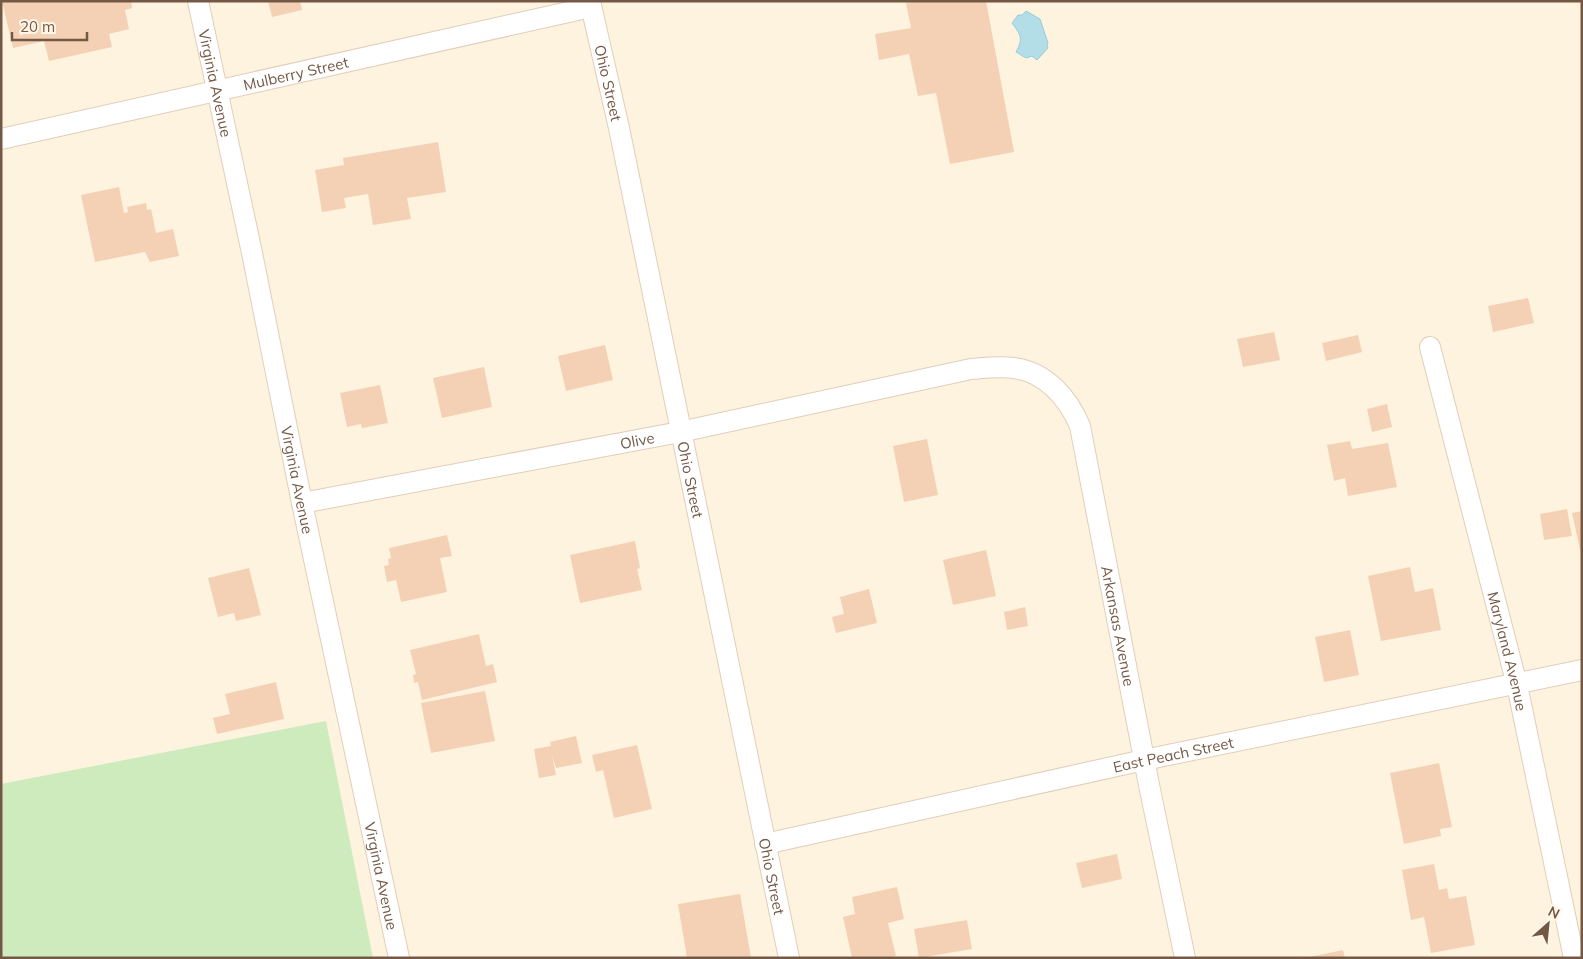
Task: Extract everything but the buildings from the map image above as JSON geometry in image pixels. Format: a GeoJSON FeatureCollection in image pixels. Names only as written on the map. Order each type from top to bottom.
{"type":"FeatureCollection","features":[{"type":"Feature","properties":{"kind":"street","name":"Virginia Avenue"},"geometry":{"type":"LineString","coordinates":[[198,1],[399,958]]}},
{"type":"Feature","properties":{"kind":"street","name":"Mulberry Street"},"geometry":{"type":"LineString","coordinates":[[1,139],[591,4]]}},
{"type":"Feature","properties":{"kind":"street","name":"Ohio Street"},"geometry":{"type":"LineString","coordinates":[[591,4],[619,128],[789,958]]}},
{"type":"Feature","properties":{"kind":"street","name":"Maryland Avenue"},"geometry":{"type":"LineString","coordinates":[[1430,347],[1517,685],[1574,958]]}},
{"type":"Feature","properties":{"kind":"street","name":"Arkansas Avenue"},"geometry":{"type":"LineString","coordinates":[[971,369],[1015,368],[1033,373],[1064,396],[1074,411],[1080,426],[1144,760],[1185,958]]}},
{"type":"Feature","properties":{"kind":"street","name":"Olive"},"geometry":{"type":"LineString","coordinates":[[302,503],[680,432],[971,369]]}},
{"type":"Feature","properties":{"kind":"street","name":"East Peach Street"},"geometry":{"type":"LineString","coordinates":[[765,844],[1144,760],[1517,685],[1582,670]]}},
{"type":"Feature","properties":{"kind":"green space"},"geometry":{"type":"Polygon","coordinates":[[[326,721],[373,958],[1,958],[1,784],[326,721]]]}},
{"type":"Feature","properties":{"kind":"water"},"geometry":{"type":"Polygon","coordinates":[[[1026,11],[1040,19],[1048,43],[1048,48],[1037,60],[1032,56],[1026,58],[1016,52],[1020,43],[1020,36],[1012,23],[1018,15],[1022,15],[1026,11]]]}}]}
